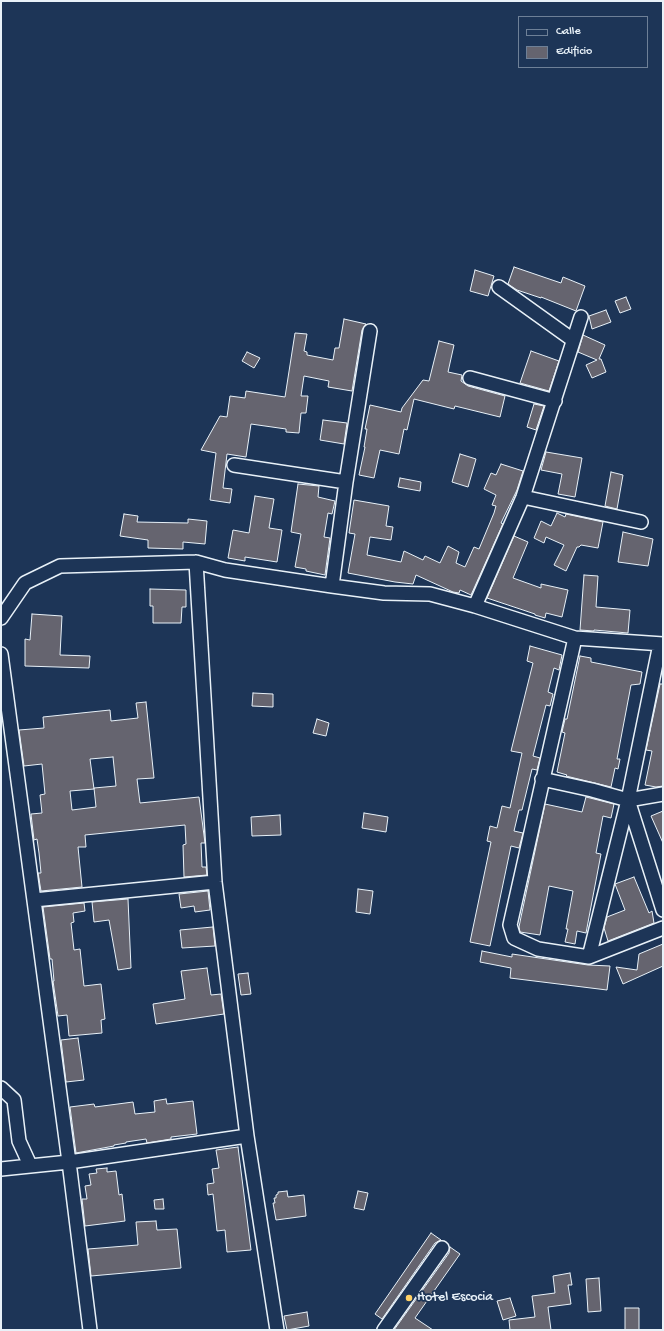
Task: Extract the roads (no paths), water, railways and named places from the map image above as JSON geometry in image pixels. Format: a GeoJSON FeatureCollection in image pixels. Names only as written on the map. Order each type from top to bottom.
{"type":"FeatureCollection","features":[{"type":"Feature","properties":{"kind":"street"},"geometry":{"type":"LineString","coordinates":[[499,287],[573,340]]}},
{"type":"Feature","properties":{"kind":"street"},"geometry":{"type":"LineString","coordinates":[[475,606],[523,498],[581,317]]}},
{"type":"Feature","properties":{"kind":"street"},"geometry":{"type":"LineString","coordinates":[[332,586],[346,482],[370,331]]}},
{"type":"Feature","properties":{"kind":"street"},"geometry":{"type":"LineString","coordinates":[[470,378],[555,401]]}},
{"type":"Feature","properties":{"kind":"street"},"geometry":{"type":"LineString","coordinates":[[234,465],[346,482]]}},
{"type":"Feature","properties":{"kind":"street"},"geometry":{"type":"LineString","coordinates":[[523,498],[641,522]]}},
{"type":"Feature","properties":{"kind":"street"},"geometry":{"type":"LineString","coordinates":[[196,562],[215,882],[247,1136],[277,1330]]}},
{"type":"Feature","properties":{"kind":"street"},"geometry":{"type":"LineString","coordinates":[[1,618],[25,583],[60,566],[196,562],[225,570],[332,586],[384,593],[430,594],[475,606],[575,638],[662,644],[628,800],[589,957]]}},
{"type":"Feature","properties":{"kind":"street"},"geometry":{"type":"LineString","coordinates":[[575,638],[510,925],[514,938],[538,949],[589,957],[663,928]]}},
{"type":"Feature","properties":{"kind":"street"},"geometry":{"type":"LineString","coordinates":[[1,658],[69,1162],[90,1330]]}},
{"type":"Feature","properties":{"kind":"street"},"geometry":{"type":"LineString","coordinates":[[542,779],[628,800],[663,794]]}},
{"type":"Feature","properties":{"kind":"street"},"geometry":{"type":"LineString","coordinates":[[628,800],[663,910]]}},
{"type":"Feature","properties":{"kind":"street"},"geometry":{"type":"LineString","coordinates":[[34,900],[215,882]]}},
{"type":"Feature","properties":{"kind":"street"},"geometry":{"type":"LineString","coordinates":[[1,1088],[14,1100],[19,1141],[30,1165]]}},
{"type":"Feature","properties":{"kind":"street"},"geometry":{"type":"LineString","coordinates":[[1,1168],[69,1162],[247,1136]]}},
{"type":"Feature","properties":{"kind":"street"},"geometry":{"type":"LineString","coordinates":[[384,1330],[442,1248]]}},
{"type":"Feature","properties":{"kind":"place","name":"Hotel Escocia"},"geometry":{"type":"Point","coordinates":[409,1298]}}]}
